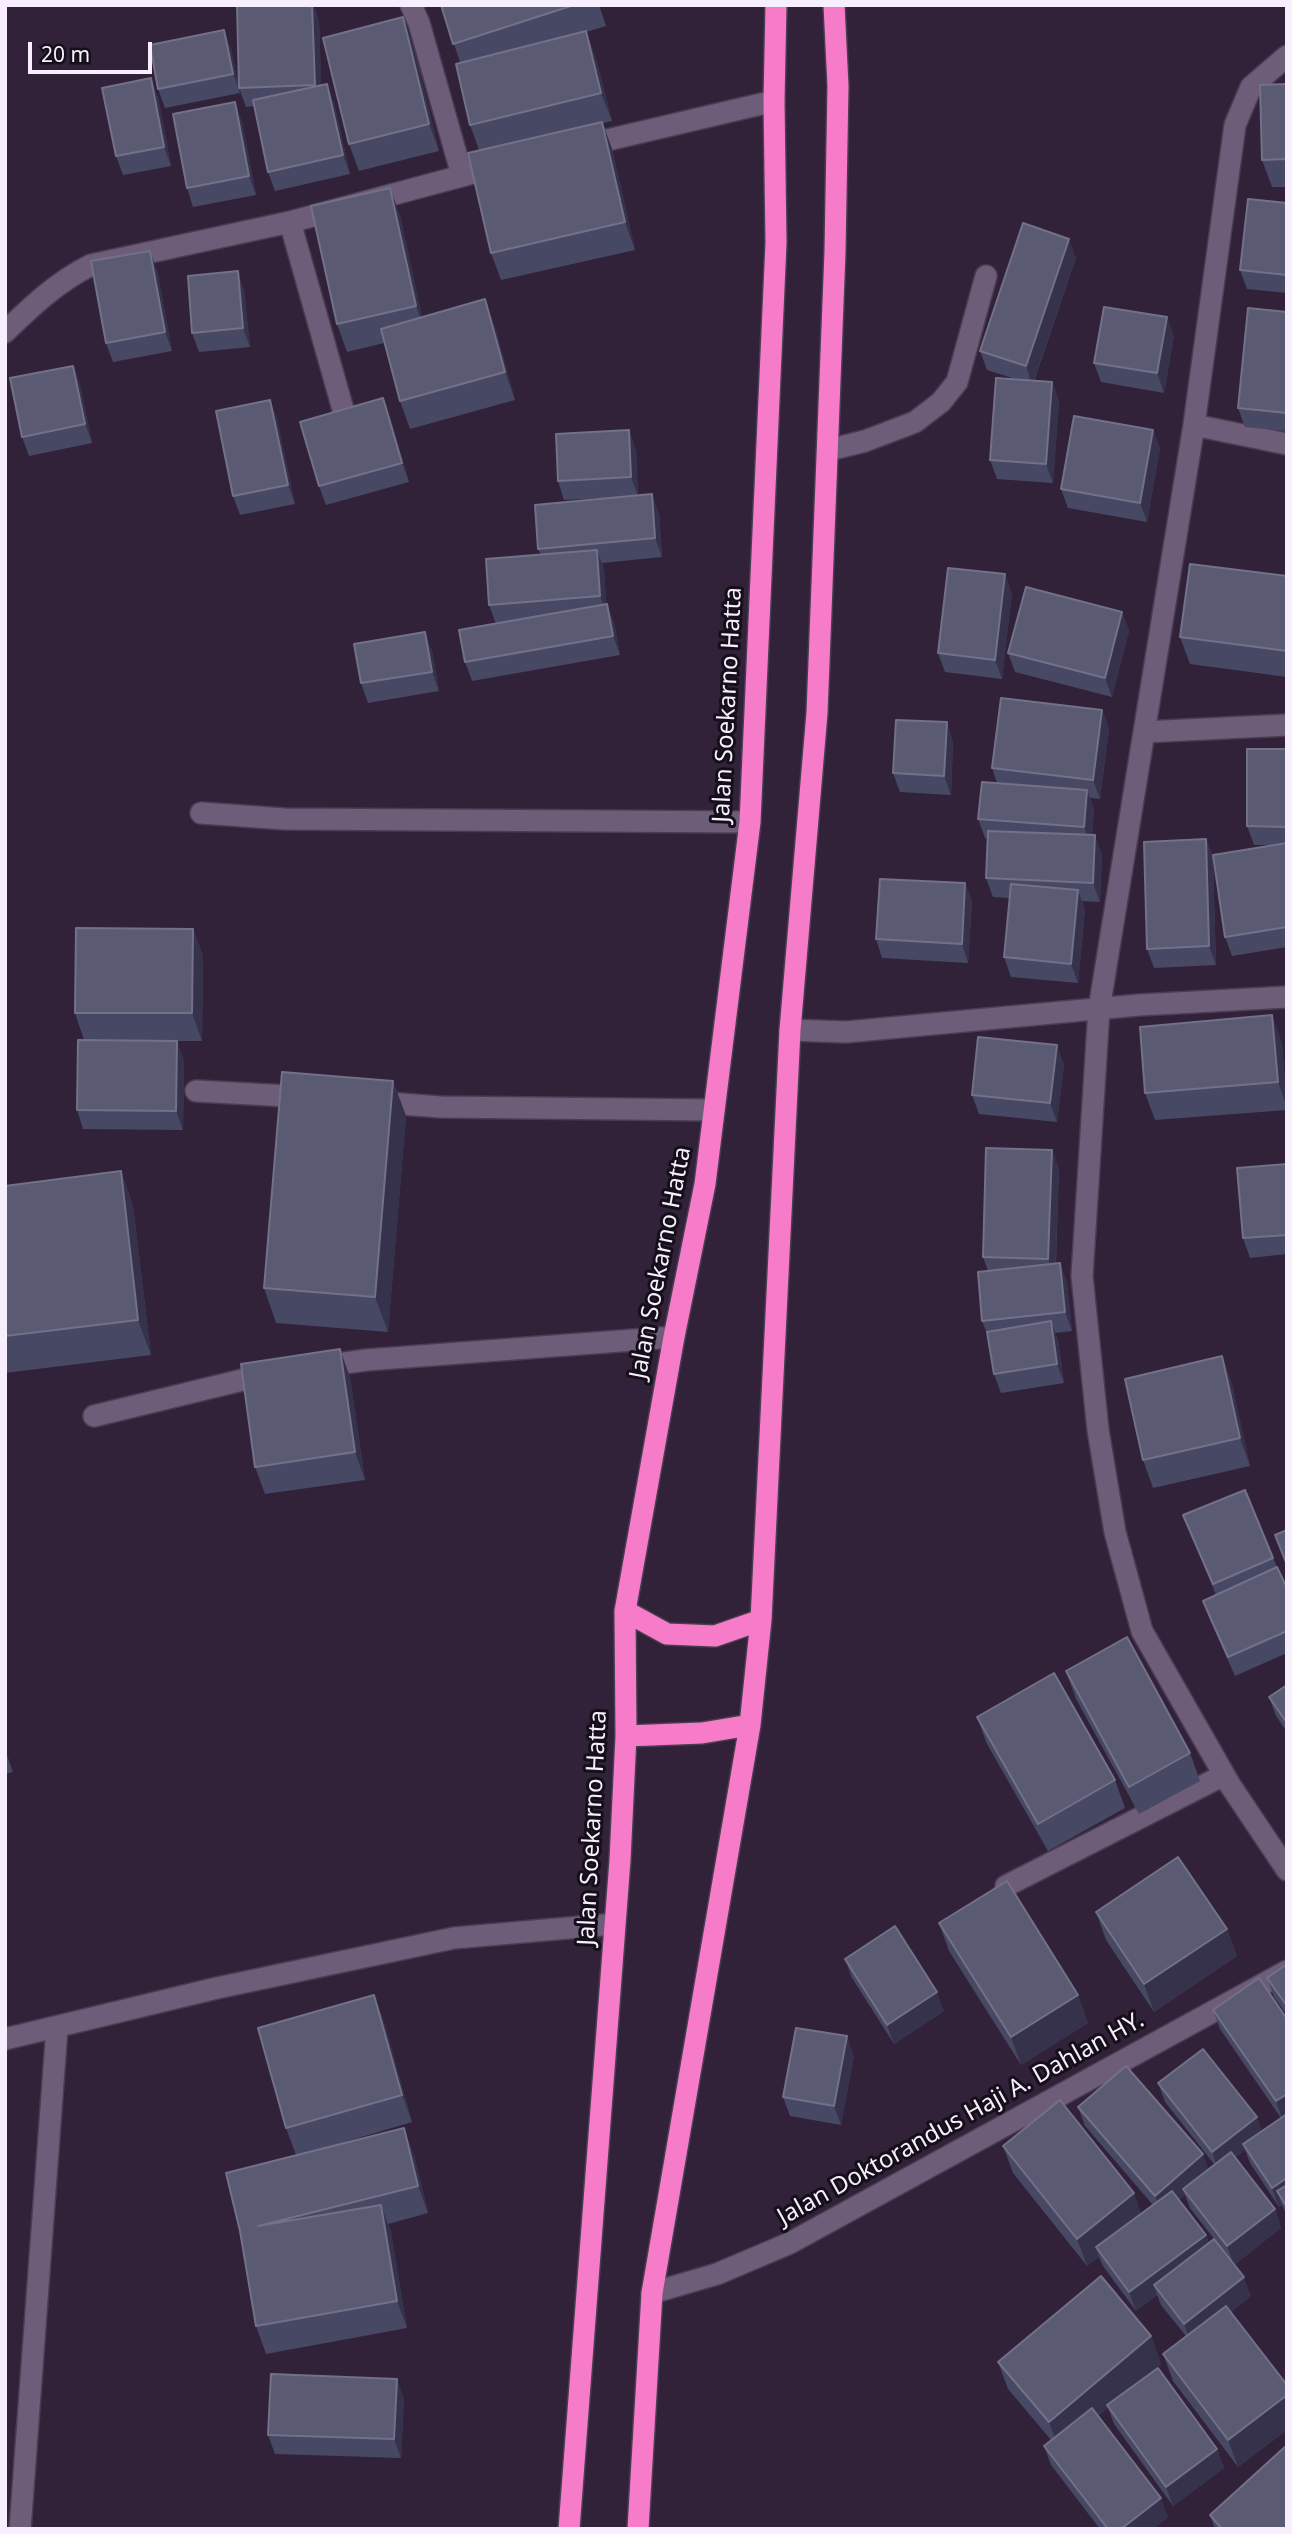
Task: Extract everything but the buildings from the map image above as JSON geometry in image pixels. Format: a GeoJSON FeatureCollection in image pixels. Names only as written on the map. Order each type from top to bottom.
{"type":"FeatureCollection","features":[{"type":"Feature","properties":{"kind":"highway","name":"Jalan Soekarno Hatta"},"geometry":{"type":"LineString","coordinates":[[569,2529],[626,1736],[625,1611],[674,1336],[705,1184],[750,822],[776,243],[776,5]]}},
{"type":"Feature","properties":{"kind":"highway"},"geometry":{"type":"LineString","coordinates":[[638,2529],[652,2293],[750,1726],[761,1620],[790,1030],[817,713],[829,450],[838,86],[834,5]]}},
{"type":"Feature","properties":{"kind":"highway"},"geometry":{"type":"LineString","coordinates":[[625,1611],[667,1634],[715,1636],[761,1620]]}},
{"type":"Feature","properties":{"kind":"highway"},"geometry":{"type":"LineString","coordinates":[[626,1736],[702,1732],[750,1726]]}},
{"type":"Feature","properties":{"kind":"street"},"geometry":{"type":"LineString","coordinates":[[411,5],[419,23],[462,175]]}},
{"type":"Feature","properties":{"kind":"street"},"geometry":{"type":"LineString","coordinates":[[1287,56],[1251,87],[1235,125],[1194,425],[1099,1009],[1082,1276],[1098,1430],[1115,1532],[1142,1631],[1224,1774],[1287,1870]]}},
{"type":"Feature","properties":{"kind":"street"},"geometry":{"type":"LineString","coordinates":[[557,152],[774,101]]}},
{"type":"Feature","properties":{"kind":"street"},"geometry":{"type":"LineString","coordinates":[[5,332],[47,292],[71,274],[90,265],[290,222],[516,162]]}},
{"type":"Feature","properties":{"kind":"street"},"geometry":{"type":"LineString","coordinates":[[290,222],[344,413]]}},
{"type":"Feature","properties":{"kind":"street"},"geometry":{"type":"LineString","coordinates":[[829,450],[865,441],[915,422],[941,402],[957,382],[986,276]]}},
{"type":"Feature","properties":{"kind":"street"},"geometry":{"type":"LineString","coordinates":[[1194,425],[1287,444]]}},
{"type":"Feature","properties":{"kind":"street"},"geometry":{"type":"LineString","coordinates":[[1144,732],[1287,725]]}},
{"type":"Feature","properties":{"kind":"street"},"geometry":{"type":"LineString","coordinates":[[201,813],[285,819],[750,822]]}},
{"type":"Feature","properties":{"kind":"street"},"geometry":{"type":"LineString","coordinates":[[790,1030],[846,1032],[1099,1009],[1287,997]]}},
{"type":"Feature","properties":{"kind":"street"},"geometry":{"type":"LineString","coordinates":[[196,1091],[330,1099]]}},
{"type":"Feature","properties":{"kind":"street"},"geometry":{"type":"LineString","coordinates":[[358,1101],[441,1107],[714,1110]]}},
{"type":"Feature","properties":{"kind":"street"},"geometry":{"type":"LineString","coordinates":[[94,1416],[268,1374],[354,1362],[674,1336]]}},
{"type":"Feature","properties":{"kind":"street"},"geometry":{"type":"LineString","coordinates":[[1006,1886],[1224,1774]]}},
{"type":"Feature","properties":{"kind":"street"},"geometry":{"type":"LineString","coordinates":[[5,2039],[217,1988],[454,1938],[614,1924]]}},
{"type":"Feature","properties":{"kind":"street","name":"Jalan Doktorandus Haji A. Dahlan HY."},"geometry":{"type":"LineString","coordinates":[[652,2293],[718,2274],[790,2243],[1287,1971]]}},
{"type":"Feature","properties":{"kind":"street"},"geometry":{"type":"LineString","coordinates":[[20,2529],[57,2028]]}}]}
